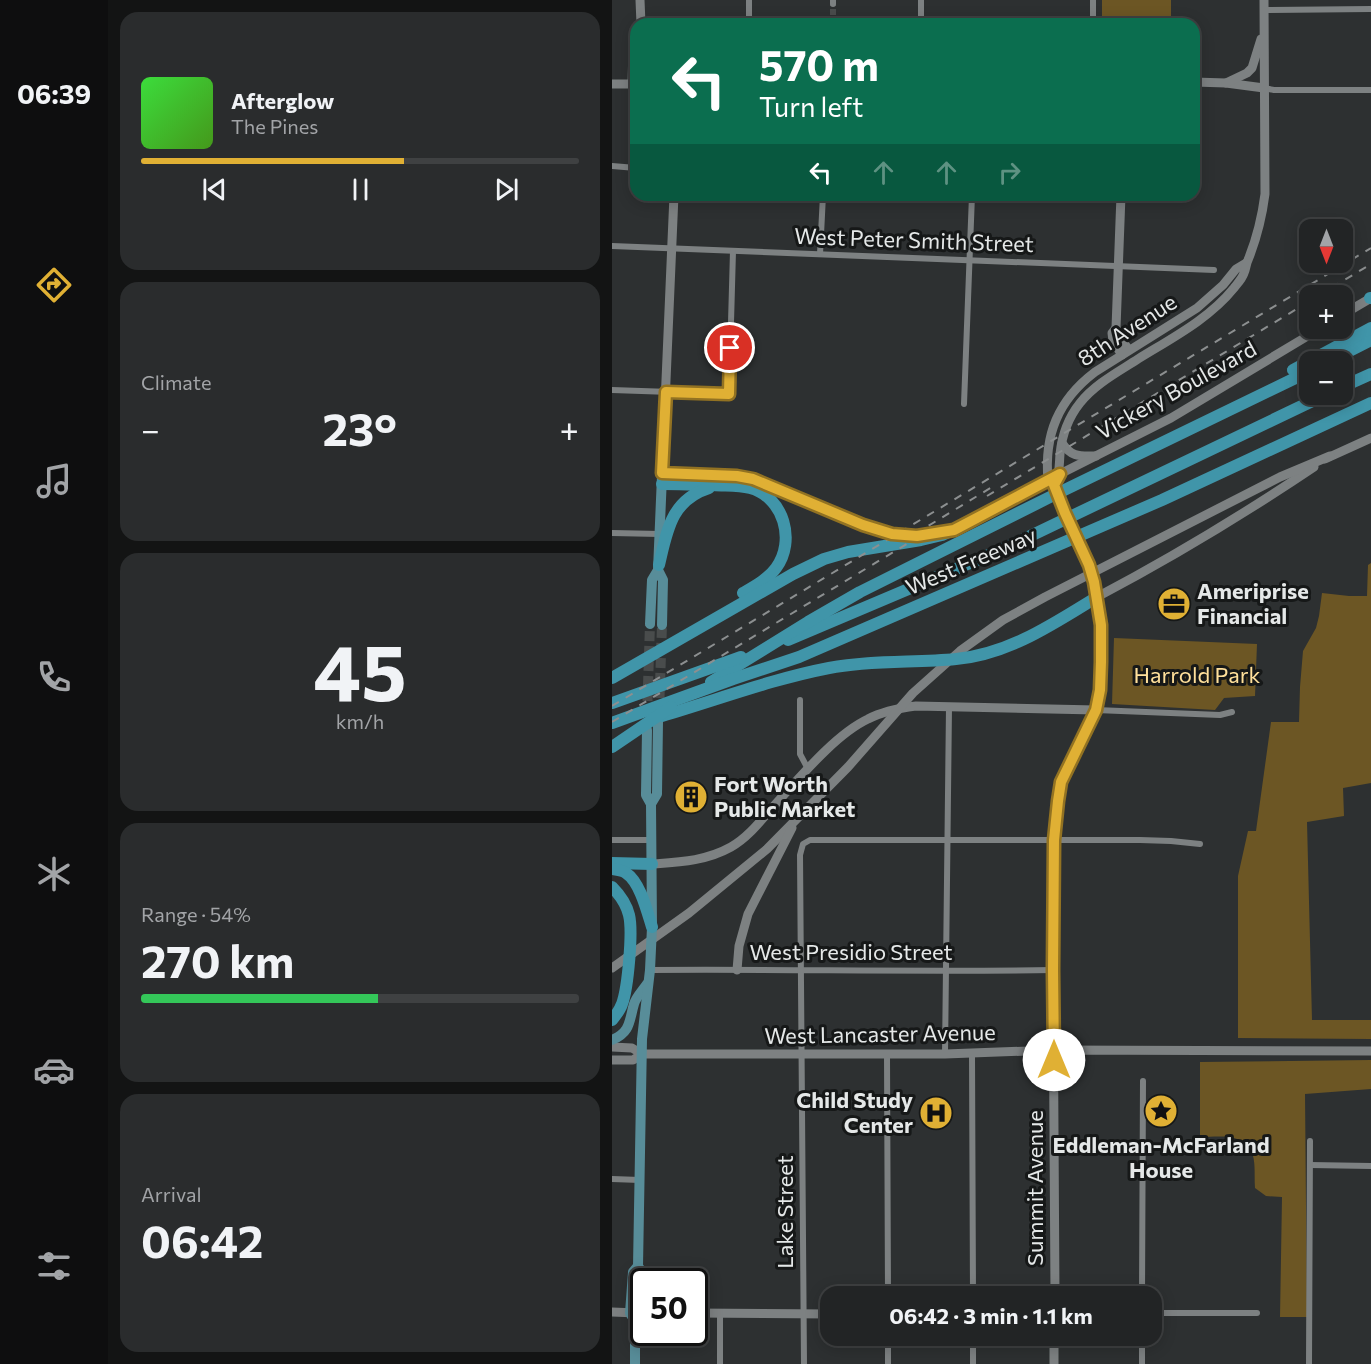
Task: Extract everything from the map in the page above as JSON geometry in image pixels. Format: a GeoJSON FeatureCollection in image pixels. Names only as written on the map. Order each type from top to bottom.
{"type":"FeatureCollection","features":[{"type":"Feature","properties":{"kind":"highway"},"geometry":{"type":"LineString","coordinates":[[1161,444],[1371,328]]}},
{"type":"Feature","properties":{"kind":"highway"},"geometry":{"type":"LineString","coordinates":[[1350,351],[1371,340]]}},
{"type":"Feature","properties":{"kind":"highway"},"geometry":{"type":"LineString","coordinates":[[1353,382],[1371,374]]}},
{"type":"Feature","properties":{"kind":"highway"},"geometry":{"type":"LineString","coordinates":[[612,747],[670,707],[861,592],[1299,375]]}},
{"type":"Feature","properties":{"kind":"highway","name":"West Freeway"},"geometry":{"type":"LineString","coordinates":[[612,723],[799,657],[1162,500],[1371,403]]}},
{"type":"Feature","properties":{"kind":"highway","name":"West Freeway"},"geometry":{"type":"LineString","coordinates":[[612,703],[800,636],[1003,549],[1304,405]]}},
{"type":"Feature","properties":{"kind":"highway"},"geometry":{"type":"LineString","coordinates":[[662,478],[745,477],[863,525],[892,534],[917,536],[954,530]]}},
{"type":"Feature","properties":{"kind":"highway"},"geometry":{"type":"LineString","coordinates":[[662,478],[749,488],[757,491],[769,498],[780,513],[785,534],[785,548],[772,573],[718,609],[669,646]]}},
{"type":"Feature","properties":{"kind":"highway"},"geometry":{"type":"LineString","coordinates":[[612,678],[793,574],[824,559],[848,552],[933,537],[954,530],[1050,479]]}},
{"type":"Feature","properties":{"kind":"highway"},"geometry":{"type":"LineString","coordinates":[[658,567],[668,528],[678,508],[693,494],[721,486]]}},
{"type":"Feature","properties":{"kind":"highway"},"geometry":{"type":"LineString","coordinates":[[612,731],[818,670],[862,663],[969,658],[1003,648],[1039,633],[1097,594]]}},
{"type":"Feature","properties":{"kind":"highway"},"geometry":{"type":"LineString","coordinates":[[612,863],[652,864]]}},
{"type":"Feature","properties":{"kind":"highway"},"geometry":{"type":"LineString","coordinates":[[612,869],[632,878],[652,927]]}},
{"type":"Feature","properties":{"kind":"highway"},"geometry":{"type":"LineString","coordinates":[[612,886],[624,902],[630,924],[623,1000],[612,1020]]}},
{"type":"Feature","properties":{"kind":"main road"},"geometry":{"type":"LineString","coordinates":[[640,0],[641,18]]}},
{"type":"Feature","properties":{"kind":"main road","name":"8th Avenue"},"geometry":{"type":"LineString","coordinates":[[1060,474],[1064,433],[1072,414],[1086,396],[1102,382],[1213,310],[1244,274],[1246,263],[1255,244],[1264,204],[1264,5]]}},
{"type":"Feature","properties":{"kind":"main road"},"geometry":{"type":"LineString","coordinates":[[1227,83],[1252,68],[1263,31]]}},
{"type":"Feature","properties":{"kind":"main road"},"geometry":{"type":"LineString","coordinates":[[1200,82],[1264,88]]}},
{"type":"Feature","properties":{"kind":"main road"},"geometry":{"type":"LineString","coordinates":[[612,84],[630,84]]}},
{"type":"Feature","properties":{"kind":"main road"},"geometry":{"type":"LineString","coordinates":[[650,624],[652,580],[658,567],[660,534],[674,201]]}},
{"type":"Feature","properties":{"kind":"main road"},"geometry":{"type":"LineString","coordinates":[[1121,201],[1116,328],[1125,352]]}},
{"type":"Feature","properties":{"kind":"main road","name":"8th Avenue"},"geometry":{"type":"LineString","coordinates":[[1050,479],[1046,462],[1047,449],[1065,403],[1077,387],[1125,352],[1197,308],[1224,285],[1236,269],[1246,263]]}},
{"type":"Feature","properties":{"kind":"main road"},"geometry":{"type":"LineString","coordinates":[[1353,309],[1371,298]]}},
{"type":"Feature","properties":{"kind":"main road","name":"Vickery Boulevard"},"geometry":{"type":"LineString","coordinates":[[1050,479],[1179,414],[1302,339]]}},
{"type":"Feature","properties":{"kind":"main road"},"geometry":{"type":"LineString","coordinates":[[612,969],[689,913],[767,849],[848,767],[913,693],[960,651],[1003,620],[1280,477],[1371,438]]}},
{"type":"Feature","properties":{"kind":"main road"},"geometry":{"type":"LineString","coordinates":[[1062,443],[1074,455],[1098,456]]}},
{"type":"Feature","properties":{"kind":"main road"},"geometry":{"type":"LineString","coordinates":[[1097,594],[1182,549],[1287,486],[1330,456]]}},
{"type":"Feature","properties":{"kind":"main road","name":"Summit Avenue"},"geometry":{"type":"LineString","coordinates":[[1050,479],[1089,565],[1097,594],[1101,628],[1100,690],[1096,710],[1061,782],[1054,840],[1055,1286]]}},
{"type":"Feature","properties":{"kind":"main road"},"geometry":{"type":"LineString","coordinates":[[658,567],[663,580],[662,624]]}},
{"type":"Feature","properties":{"kind":"main road"},"geometry":{"type":"LineString","coordinates":[[652,864],[699,860],[733,846],[752,831],[808,768],[833,744],[859,723],[885,712],[916,706],[1096,710]]}},
{"type":"Feature","properties":{"kind":"main road"},"geometry":{"type":"LineString","coordinates":[[651,804],[657,794],[658,723]]}},
{"type":"Feature","properties":{"kind":"main road"},"geometry":{"type":"LineString","coordinates":[[636,1268],[642,1054],[652,927],[651,804],[646,795],[647,730]]}},
{"type":"Feature","properties":{"kind":"main road"},"geometry":{"type":"LineString","coordinates":[[737,970],[739,946],[748,914],[798,817]]}},
{"type":"Feature","properties":{"kind":"main road"},"geometry":{"type":"LineString","coordinates":[[612,1040],[622,1035],[629,1026],[634,1003],[648,984]]}},
{"type":"Feature","properties":{"kind":"main road","name":"West Lancaster Avenue"},"geometry":{"type":"LineString","coordinates":[[612,1047],[632,1048],[642,1054],[801,1055],[972,1054],[1054,1050],[1371,1051]]}},
{"type":"Feature","properties":{"kind":"main road","name":"West Lancaster Avenue"},"geometry":{"type":"LineString","coordinates":[[612,1060],[633,1060],[642,1054]]}},
{"type":"Feature","properties":{"kind":"main road"},"geometry":{"type":"LineString","coordinates":[[612,1312],[630,1314]]}},
{"type":"Feature","properties":{"kind":"main road"},"geometry":{"type":"LineString","coordinates":[[708,1313],[820,1314]]}},
{"type":"Feature","properties":{"kind":"main road"},"geometry":{"type":"LineString","coordinates":[[635,1364],[636,1346]]}},
{"type":"Feature","properties":{"kind":"main road"},"geometry":{"type":"LineString","coordinates":[[1054,1346],[1054,1364]]}},
{"type":"Feature","properties":{"kind":"street"},"geometry":{"type":"LineString","coordinates":[[749,0],[749,18]]}},
{"type":"Feature","properties":{"kind":"street"},"geometry":{"type":"LineString","coordinates":[[921,0],[921,18]]}},
{"type":"Feature","properties":{"kind":"street"},"geometry":{"type":"LineString","coordinates":[[1093,0],[1093,18]]}},
{"type":"Feature","properties":{"kind":"street"},"geometry":{"type":"LineString","coordinates":[[1264,5],[1371,9]]}},
{"type":"Feature","properties":{"kind":"street"},"geometry":{"type":"LineString","coordinates":[[1264,88],[1274,90],[1371,90]]}},
{"type":"Feature","properties":{"kind":"street"},"geometry":{"type":"LineString","coordinates":[[612,166],[630,168]]}},
{"type":"Feature","properties":{"kind":"street"},"geometry":{"type":"LineString","coordinates":[[820,254],[823,201]]}},
{"type":"Feature","properties":{"kind":"street"},"geometry":{"type":"LineString","coordinates":[[964,404],[972,201]]}},
{"type":"Feature","properties":{"kind":"street","name":"West Peter Smith Street"},"geometry":{"type":"LineString","coordinates":[[612,246],[1214,270]]}},
{"type":"Feature","properties":{"kind":"street"},"geometry":{"type":"LineString","coordinates":[[612,390],[729,394],[733,251]]}},
{"type":"Feature","properties":{"kind":"street"},"geometry":{"type":"LineString","coordinates":[[612,532],[660,534]]}},
{"type":"Feature","properties":{"kind":"street"},"geometry":{"type":"LineString","coordinates":[[800,700],[800,754],[808,768]]}},
{"type":"Feature","properties":{"kind":"street"},"geometry":{"type":"LineString","coordinates":[[945,1054],[949,707]]}},
{"type":"Feature","properties":{"kind":"street"},"geometry":{"type":"LineString","coordinates":[[1096,710],[1220,715],[1232,712]]}},
{"type":"Feature","properties":{"kind":"street"},"geometry":{"type":"LineString","coordinates":[[612,840],[651,840]]}},
{"type":"Feature","properties":{"kind":"street","name":"Lake Street"},"geometry":{"type":"LineString","coordinates":[[804,1364],[800,855],[803,843],[810,840],[947,841]]}},
{"type":"Feature","properties":{"kind":"street"},"geometry":{"type":"LineString","coordinates":[[947,841],[1171,841],[1200,844]]}},
{"type":"Feature","properties":{"kind":"street","name":"West Presidio Street"},"geometry":{"type":"LineString","coordinates":[[650,970],[946,972],[1053,970]]}},
{"type":"Feature","properties":{"kind":"street"},"geometry":{"type":"LineString","coordinates":[[887,1054],[888,1286]]}},
{"type":"Feature","properties":{"kind":"street"},"geometry":{"type":"LineString","coordinates":[[972,1054],[973,1286]]}},
{"type":"Feature","properties":{"kind":"street"},"geometry":{"type":"LineString","coordinates":[[1142,1286],[1143,1081]]}},
{"type":"Feature","properties":{"kind":"street"},"geometry":{"type":"LineString","coordinates":[[1309,1364],[1310,1141]]}},
{"type":"Feature","properties":{"kind":"street"},"geometry":{"type":"LineString","coordinates":[[1310,1165],[1371,1166]]}},
{"type":"Feature","properties":{"kind":"street"},"geometry":{"type":"LineString","coordinates":[[612,1179],[640,1180]]}},
{"type":"Feature","properties":{"kind":"street"},"geometry":{"type":"LineString","coordinates":[[720,1313],[720,1364]]}},
{"type":"Feature","properties":{"kind":"street"},"geometry":{"type":"LineString","coordinates":[[1162,1313],[1257,1313]]}},
{"type":"Feature","properties":{"kind":"street"},"geometry":{"type":"LineString","coordinates":[[888,1346],[888,1364]]}},
{"type":"Feature","properties":{"kind":"street"},"geometry":{"type":"LineString","coordinates":[[973,1346],[973,1364]]}},
{"type":"Feature","properties":{"kind":"street"},"geometry":{"type":"LineString","coordinates":[[1142,1346],[1142,1364]]}},
{"type":"Feature","properties":{"kind":"green space"},"geometry":{"type":"Polygon","coordinates":[[[1102,0],[1171,0],[1171,18],[1102,18],[1102,0]]]}},
{"type":"Feature","properties":{"kind":"green space"},"geometry":{"type":"Polygon","coordinates":[[[1371,563],[1371,783],[1343,788],[1344,816],[1307,822],[1312,1020],[1371,1020],[1371,1039],[1238,1038],[1238,876],[1248,831],[1256,831],[1271,722],[1299,722],[1303,651],[1316,628],[1322,593],[1367,596],[1368,565],[1371,563]]]}},
{"type":"Feature","properties":{"kind":"green space","name":"Harrold Park"},"geometry":{"type":"Polygon","coordinates":[[[1114,638],[1257,644],[1255,696],[1224,698],[1215,710],[1112,704],[1114,638]]]}},
{"type":"Feature","properties":{"kind":"green space"},"geometry":{"type":"Polygon","coordinates":[[[1371,1060],[1371,1089],[1305,1094],[1307,1317],[1280,1317],[1282,1197],[1266,1196],[1255,1188],[1252,1153],[1243,1142],[1230,1137],[1200,1137],[1200,1062],[1371,1060]]]}},
{"type":"Feature","properties":{"kind":"tunnel"},"geometry":{"type":"LineString","coordinates":[[833,4],[833,18]]}},
{"type":"Feature","properties":{"kind":"tunnel"},"geometry":{"type":"LineString","coordinates":[[647,716],[650,624]]}},
{"type":"Feature","properties":{"kind":"tunnel"},"geometry":{"type":"LineString","coordinates":[[659,713],[662,625]]}},
{"type":"Feature","properties":{"kind":"railway"},"geometry":{"type":"LineString","coordinates":[[612,706],[1371,248]]}},
{"type":"Feature","properties":{"kind":"railway"},"geometry":{"type":"LineString","coordinates":[[1336,285],[1371,264]]}},
{"type":"Feature","properties":{"kind":"railway"},"geometry":{"type":"LineString","coordinates":[[987,496],[1299,308]]}},
{"type":"Feature","properties":{"kind":"railway"},"geometry":{"type":"LineString","coordinates":[[915,534],[992,487]]}},
{"type":"Feature","properties":{"kind":"railway"},"geometry":{"type":"LineString","coordinates":[[612,722],[925,533]]}},
{"type":"Feature","properties":{"kind":"place","name":"Ameriprise Financial"},"geometry":{"type":"Point","coordinates":[1174,604]}},
{"type":"Feature","properties":{"kind":"place","name":"Fort Worth Public Market"},"geometry":{"type":"Point","coordinates":[691,797]}},
{"type":"Feature","properties":{"kind":"place","name":"Eddleman-McFarland House"},"geometry":{"type":"Point","coordinates":[1161,1111]}},
{"type":"Feature","properties":{"kind":"place","name":"Child Study Center"},"geometry":{"type":"Point","coordinates":[936,1113]}},
{"type":"Feature","properties":{"kind":"route"},"geometry":{"type":"LineString","coordinates":[[730,348],[729,394],[666,392],[662,473],[737,476],[753,479],[873,529],[908,536],[954,530],[1060,474],[1054,485],[1089,565],[1096,590],[1101,628],[1101,662],[1100,690],[1096,710],[1061,782],[1058,801],[1054,840],[1054,1060]]}}]}
